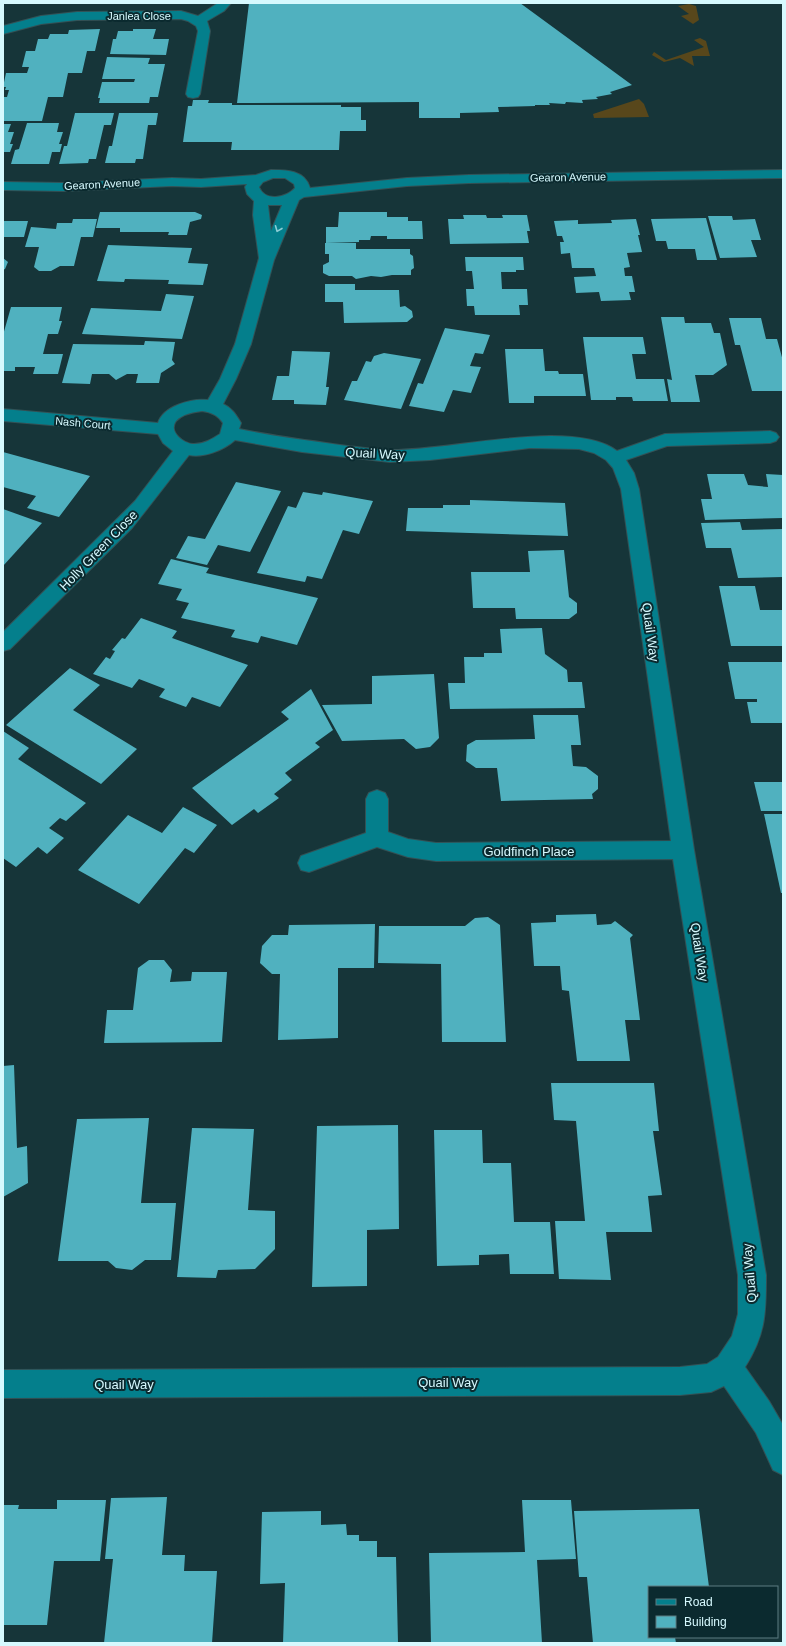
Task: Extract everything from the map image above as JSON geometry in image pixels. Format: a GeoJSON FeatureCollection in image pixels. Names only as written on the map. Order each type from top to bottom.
{"type":"FeatureCollection","features":[{"type":"Feature","properties":{"kind":"street"},"geometry":{"type":"LineString","coordinates":[[193,94],[204,31],[202,24],[198,21],[220,8],[225,3]]}},
{"type":"Feature","properties":{"kind":"street","name":"Janlea Close"},"geometry":{"type":"LineString","coordinates":[[6,32],[41,20],[77,16],[181,15],[198,21]]}},
{"type":"Feature","properties":{"kind":"street","name":"Gearon Avenue"},"geometry":{"type":"LineString","coordinates":[[3,186],[64,186],[159,182],[202,183],[258,179],[271,174],[278,174],[292,176],[297,190]]}},
{"type":"Feature","properties":{"kind":"street","name":"Gearon Avenue"},"geometry":{"type":"LineString","coordinates":[[202,183],[277,202],[297,190],[469,179],[783,174]]}},
{"type":"Feature","properties":{"kind":"street"},"geometry":{"type":"LineString","coordinates":[[258,179],[252,187],[258,197],[266,260]]}},
{"type":"Feature","properties":{"kind":"street"},"geometry":{"type":"LineString","coordinates":[[213,406],[228,379],[242,344],[251,319],[266,260],[297,190]]}},
{"type":"Feature","properties":{"kind":"street"},"geometry":{"type":"LineString","coordinates":[[202,405],[213,406],[222,410],[229,416],[232,423],[230,433],[221,443],[202,450],[184,449],[168,440],[164,429],[166,420],[180,409],[202,405]]}},
{"type":"Feature","properties":{"kind":"street","name":"Nash Court"},"geometry":{"type":"LineString","coordinates":[[3,415],[164,429]]}},
{"type":"Feature","properties":{"kind":"street","name":"Quail Way"},"geometry":{"type":"LineString","coordinates":[[3,1384],[680,1382],[712,1378],[728,1367],[744,1343],[752,1314],[752,1275],[683,850],[630,489],[627,476],[621,465],[607,452],[595,447],[571,442],[518,443],[433,453],[391,456],[271,442],[230,433]]}},
{"type":"Feature","properties":{"kind":"street"},"geometry":{"type":"LineString","coordinates":[[614,458],[665,440],[770,437]]}},
{"type":"Feature","properties":{"kind":"street","name":"Holly Green Close"},"geometry":{"type":"LineString","coordinates":[[3,644],[69,580],[141,506],[184,449]]}},
{"type":"Feature","properties":{"kind":"street"},"geometry":{"type":"LineString","coordinates":[[309,863],[377,838],[377,799]]}},
{"type":"Feature","properties":{"kind":"street","name":"Goldfinch Place"},"geometry":{"type":"LineString","coordinates":[[377,838],[408,848],[436,852],[683,850]]}},
{"type":"Feature","properties":{"kind":"street"},"geometry":{"type":"LineString","coordinates":[[728,1367],[758,1411],[778,1445],[783,1460]]}},
{"type":"Feature","properties":{"kind":"shaded area"},"geometry":{"type":"Polygon","coordinates":[[[689,4],[696,6],[699,20],[693,24],[681,16],[689,14],[678,6],[689,4]]]}},
{"type":"Feature","properties":{"kind":"shaded area"},"geometry":{"type":"Polygon","coordinates":[[[700,38],[706,41],[710,56],[692,56],[694,66],[680,58],[664,62],[652,55],[654,52],[666,60],[704,47],[694,40],[700,38]]]}},
{"type":"Feature","properties":{"kind":"shaded area"},"geometry":{"type":"Polygon","coordinates":[[[639,99],[644,104],[649,117],[594,118],[593,114],[639,99]]]}},
{"type":"Feature","properties":{"kind":"building"},"geometry":{"type":"Polygon","coordinates":[[[249,3],[520,3],[632,85],[610,92],[612,94],[596,97],[598,99],[582,100],[583,103],[566,102],[565,104],[549,103],[550,105],[498,107],[499,112],[460,113],[460,118],[419,118],[419,102],[237,103],[249,3]]]}},
{"type":"Feature","properties":{"kind":"building"},"geometry":{"type":"Polygon","coordinates":[[[100,29],[95,51],[87,51],[82,73],[68,73],[63,97],[48,97],[42,121],[3,121],[3,97],[7,97],[9,90],[5,90],[6,87],[3,87],[6,73],[27,73],[29,67],[22,67],[26,51],[35,51],[38,39],[48,39],[50,34],[68,34],[69,30],[100,29]]]}},
{"type":"Feature","properties":{"kind":"building"},"geometry":{"type":"Polygon","coordinates":[[[133,29],[156,29],[153,39],[169,39],[166,55],[110,54],[113,39],[116,39],[118,31],[133,31],[133,29]]]}},
{"type":"Feature","properties":{"kind":"building"},"geometry":{"type":"Polygon","coordinates":[[[107,57],[150,58],[148,64],[165,64],[158,97],[150,97],[149,103],[99,103],[100,98],[98,98],[102,82],[134,82],[135,79],[102,79],[107,57]]]}},
{"type":"Feature","properties":{"kind":"building"},"geometry":{"type":"Polygon","coordinates":[[[193,100],[209,100],[208,103],[232,103],[232,105],[341,105],[341,107],[361,107],[361,120],[366,120],[366,131],[340,131],[339,150],[231,150],[232,142],[183,142],[188,106],[192,106],[193,100]]]}},
{"type":"Feature","properties":{"kind":"building"},"geometry":{"type":"Polygon","coordinates":[[[75,113],[114,113],[111,125],[104,125],[96,159],[89,159],[88,163],[59,164],[64,146],[67,146],[75,113]]]}},
{"type":"Feature","properties":{"kind":"building"},"geometry":{"type":"Polygon","coordinates":[[[119,113],[158,113],[156,125],[148,125],[143,159],[136,159],[135,163],[105,163],[109,146],[112,146],[119,113]]]}},
{"type":"Feature","properties":{"kind":"building"},"geometry":{"type":"Polygon","coordinates":[[[27,123],[59,123],[57,132],[63,132],[59,144],[62,144],[60,152],[52,152],[49,164],[11,164],[15,150],[19,149],[27,123]]]}},
{"type":"Feature","properties":{"kind":"building"},"geometry":{"type":"Polygon","coordinates":[[[3,124],[11,124],[8,132],[14,132],[10,144],[13,144],[10,152],[3,152],[3,124]]]}},
{"type":"Feature","properties":{"kind":"building"},"geometry":{"type":"Polygon","coordinates":[[[100,212],[195,212],[202,215],[201,219],[190,222],[187,235],[168,235],[169,232],[120,232],[120,228],[96,228],[100,212]]]}},
{"type":"Feature","properties":{"kind":"building"},"geometry":{"type":"Polygon","coordinates":[[[339,212],[387,212],[387,217],[408,217],[408,221],[422,221],[423,239],[387,239],[387,236],[371,236],[370,240],[359,240],[359,242],[326,243],[326,227],[338,227],[339,212]]]}},
{"type":"Feature","properties":{"kind":"building"},"geometry":{"type":"Polygon","coordinates":[[[463,215],[486,215],[487,218],[503,218],[502,215],[527,215],[530,231],[527,231],[529,243],[450,244],[448,219],[464,219],[463,215]]]}},
{"type":"Feature","properties":{"kind":"building"},"geometry":{"type":"Polygon","coordinates":[[[708,216],[732,216],[733,220],[755,219],[761,240],[751,240],[757,257],[720,258],[708,216]]]}},
{"type":"Feature","properties":{"kind":"building"},"geometry":{"type":"Polygon","coordinates":[[[706,218],[717,260],[697,260],[695,249],[668,249],[666,241],[656,241],[651,219],[706,218]]]}},
{"type":"Feature","properties":{"kind":"building"},"geometry":{"type":"Polygon","coordinates":[[[73,219],[97,219],[93,237],[81,237],[74,266],[60,266],[51,271],[39,271],[34,267],[39,247],[25,247],[31,227],[56,229],[57,223],[72,223],[73,219]]]}},
{"type":"Feature","properties":{"kind":"building"},"geometry":{"type":"Polygon","coordinates":[[[636,219],[642,252],[627,253],[630,267],[624,268],[625,276],[632,276],[635,292],[629,292],[631,300],[601,301],[599,292],[576,293],[574,277],[596,276],[594,268],[572,268],[570,253],[561,254],[560,242],[564,242],[562,236],[557,236],[554,221],[578,220],[578,224],[612,223],[611,220],[636,219]]]}},
{"type":"Feature","properties":{"kind":"building"},"geometry":{"type":"Polygon","coordinates":[[[3,221],[28,221],[24,237],[3,237],[3,221]]]}},
{"type":"Feature","properties":{"kind":"building"},"geometry":{"type":"Polygon","coordinates":[[[325,243],[356,243],[356,249],[410,249],[410,254],[413,256],[414,268],[411,270],[411,275],[392,275],[381,277],[371,276],[356,279],[352,276],[329,276],[323,273],[323,265],[329,262],[329,254],[325,254],[325,243]]]}},
{"type":"Feature","properties":{"kind":"building"},"geometry":{"type":"Polygon","coordinates":[[[108,245],[192,248],[188,263],[208,264],[203,285],[168,284],[169,280],[125,279],[124,282],[97,281],[108,245]]]}},
{"type":"Feature","properties":{"kind":"building"},"geometry":{"type":"Polygon","coordinates":[[[465,257],[523,257],[524,270],[516,270],[516,272],[501,272],[502,289],[527,289],[528,305],[519,305],[520,315],[475,315],[474,306],[467,306],[466,289],[474,289],[472,271],[466,271],[465,257]]]}},
{"type":"Feature","properties":{"kind":"building"},"geometry":{"type":"Polygon","coordinates":[[[3,258],[8,262],[3,270],[3,258]]]}},
{"type":"Feature","properties":{"kind":"building"},"geometry":{"type":"Polygon","coordinates":[[[325,284],[355,284],[355,290],[399,290],[400,307],[405,306],[412,311],[413,317],[407,322],[344,323],[343,302],[325,302],[325,284]]]}},
{"type":"Feature","properties":{"kind":"building"},"geometry":{"type":"Polygon","coordinates":[[[166,294],[194,296],[182,339],[82,334],[91,308],[161,311],[166,294]]]}},
{"type":"Feature","properties":{"kind":"building"},"geometry":{"type":"Polygon","coordinates":[[[11,307],[62,307],[59,321],[62,321],[58,334],[48,334],[43,354],[63,354],[58,374],[33,374],[35,367],[15,367],[15,371],[3,371],[3,335],[11,307]]]}},
{"type":"Feature","properties":{"kind":"building"},"geometry":{"type":"Polygon","coordinates":[[[661,317],[684,317],[685,323],[711,323],[714,333],[720,333],[727,365],[713,375],[695,375],[700,402],[671,402],[667,379],[672,380],[661,317]]]}},
{"type":"Feature","properties":{"kind":"building"},"geometry":{"type":"Polygon","coordinates":[[[729,318],[761,318],[766,339],[777,339],[783,361],[783,391],[752,391],[740,345],[735,345],[729,318]]]}},
{"type":"Feature","properties":{"kind":"building"},"geometry":{"type":"Polygon","coordinates":[[[445,328],[490,335],[483,354],[475,353],[470,366],[481,367],[471,393],[453,390],[444,412],[409,406],[418,383],[423,384],[445,328]]]}},
{"type":"Feature","properties":{"kind":"building"},"geometry":{"type":"Polygon","coordinates":[[[583,337],[643,337],[646,354],[632,354],[636,379],[664,379],[668,401],[633,401],[632,397],[616,397],[616,400],[591,400],[583,337]]]}},
{"type":"Feature","properties":{"kind":"building"},"geometry":{"type":"Polygon","coordinates":[[[145,341],[175,342],[172,360],[175,364],[161,373],[159,383],[136,383],[138,374],[127,374],[116,380],[109,374],[92,374],[90,384],[62,383],[73,344],[144,345],[145,341]]]}},
{"type":"Feature","properties":{"kind":"building"},"geometry":{"type":"Polygon","coordinates":[[[505,349],[543,349],[545,371],[558,371],[559,374],[583,374],[586,396],[534,396],[534,403],[509,403],[505,349]]]}},
{"type":"Feature","properties":{"kind":"building"},"geometry":{"type":"Polygon","coordinates":[[[292,351],[330,352],[326,387],[329,387],[326,405],[294,404],[294,400],[272,400],[277,376],[289,376],[292,351]]]}},
{"type":"Feature","properties":{"kind":"building"},"geometry":{"type":"Polygon","coordinates":[[[384,353],[421,359],[401,409],[344,400],[352,381],[357,381],[366,361],[371,362],[374,356],[384,353]]]}},
{"type":"Feature","properties":{"kind":"building"},"geometry":{"type":"Polygon","coordinates":[[[3,452],[90,476],[59,517],[27,508],[36,496],[3,487],[3,452]]]}},
{"type":"Feature","properties":{"kind":"building"},"geometry":{"type":"Polygon","coordinates":[[[707,474],[744,474],[748,485],[768,487],[766,474],[783,475],[783,518],[705,520],[701,499],[712,499],[707,474]]]}},
{"type":"Feature","properties":{"kind":"building"},"geometry":{"type":"Polygon","coordinates":[[[236,482],[281,491],[250,552],[218,545],[207,565],[176,558],[188,536],[205,539],[236,482]]]}},
{"type":"Feature","properties":{"kind":"building"},"geometry":{"type":"Polygon","coordinates":[[[303,492],[322,495],[323,492],[373,501],[359,534],[343,530],[322,579],[307,576],[305,582],[257,573],[288,506],[296,508],[303,492]]]}},
{"type":"Feature","properties":{"kind":"building"},"geometry":{"type":"Polygon","coordinates":[[[470,500],[565,503],[568,536],[406,531],[408,508],[443,508],[443,505],[470,505],[470,500]]]}},
{"type":"Feature","properties":{"kind":"building"},"geometry":{"type":"Polygon","coordinates":[[[3,509],[42,523],[3,566],[3,509]]]}},
{"type":"Feature","properties":{"kind":"building"},"geometry":{"type":"Polygon","coordinates":[[[740,522],[742,530],[783,529],[783,577],[738,578],[731,548],[706,548],[701,523],[740,522]]]}},
{"type":"Feature","properties":{"kind":"building"},"geometry":{"type":"Polygon","coordinates":[[[564,550],[569,597],[577,603],[577,613],[569,619],[516,619],[515,608],[473,608],[471,572],[530,572],[528,551],[564,550]]]}},
{"type":"Feature","properties":{"kind":"building"},"geometry":{"type":"Polygon","coordinates":[[[171,559],[209,568],[206,573],[318,598],[297,645],[261,636],[258,643],[231,637],[235,630],[181,618],[189,603],[176,600],[182,589],[158,584],[171,559]]]}},
{"type":"Feature","properties":{"kind":"building"},"geometry":{"type":"Polygon","coordinates":[[[719,586],[755,586],[760,610],[783,610],[783,646],[731,646],[719,586]]]}},
{"type":"Feature","properties":{"kind":"building"},"geometry":{"type":"Polygon","coordinates":[[[141,618],[177,631],[172,638],[248,665],[220,707],[192,697],[186,707],[159,697],[165,689],[139,679],[132,688],[93,674],[106,657],[110,659],[115,651],[112,650],[122,638],[125,639],[141,618]]]}},
{"type":"Feature","properties":{"kind":"building"},"geometry":{"type":"Polygon","coordinates":[[[542,628],[545,654],[567,670],[568,682],[582,682],[585,708],[450,709],[448,683],[465,683],[464,657],[484,657],[484,653],[502,653],[500,629],[542,628]]]}},
{"type":"Feature","properties":{"kind":"building"},"geometry":{"type":"Polygon","coordinates":[[[728,662],[783,662],[783,723],[751,723],[747,702],[757,702],[757,699],[735,699],[728,662]]]}},
{"type":"Feature","properties":{"kind":"building"},"geometry":{"type":"Polygon","coordinates":[[[70,668],[100,685],[73,710],[137,749],[101,784],[6,725],[70,668]]]}},
{"type":"Feature","properties":{"kind":"building"},"geometry":{"type":"Polygon","coordinates":[[[434,674],[439,738],[430,747],[416,749],[404,739],[342,741],[322,705],[372,704],[372,676],[434,674]]]}},
{"type":"Feature","properties":{"kind":"building"},"geometry":{"type":"Polygon","coordinates":[[[311,689],[333,730],[315,743],[320,747],[285,773],[292,780],[274,794],[279,798],[258,813],[254,809],[232,825],[192,788],[289,719],[281,712],[311,689]]]}},
{"type":"Feature","properties":{"kind":"building"},"geometry":{"type":"Polygon","coordinates":[[[533,715],[578,715],[581,745],[571,745],[573,766],[586,767],[598,776],[598,789],[592,794],[593,799],[501,801],[497,768],[476,768],[466,761],[467,745],[476,740],[535,739],[533,715]]]}},
{"type":"Feature","properties":{"kind":"building"},"geometry":{"type":"Polygon","coordinates":[[[3,731],[29,748],[18,759],[86,803],[66,821],[60,818],[49,828],[64,838],[47,854],[38,847],[16,867],[3,858],[3,731]]]}},
{"type":"Feature","properties":{"kind":"building"},"geometry":{"type":"Polygon","coordinates":[[[754,782],[783,782],[783,811],[761,811],[754,782]]]}},
{"type":"Feature","properties":{"kind":"building"},"geometry":{"type":"Polygon","coordinates":[[[183,807],[217,825],[194,853],[185,848],[139,904],[78,870],[128,815],[162,833],[183,807]]]}},
{"type":"Feature","properties":{"kind":"building"},"geometry":{"type":"Polygon","coordinates":[[[764,814],[783,814],[783,893],[781,893],[764,814]]]}},
{"type":"Feature","properties":{"kind":"building"},"geometry":{"type":"Polygon","coordinates":[[[596,914],[597,925],[611,924],[615,921],[633,935],[630,938],[640,1020],[625,1020],[630,1061],[577,1061],[569,991],[562,990],[560,966],[534,966],[531,923],[556,922],[556,915],[596,914]]]}},
{"type":"Feature","properties":{"kind":"building"},"geometry":{"type":"Polygon","coordinates":[[[488,917],[500,925],[506,1042],[442,1042],[441,964],[378,963],[379,926],[465,926],[475,918],[488,917]]]}},
{"type":"Feature","properties":{"kind":"building"},"geometry":{"type":"Polygon","coordinates":[[[375,924],[374,968],[338,968],[338,1038],[278,1040],[280,974],[272,974],[260,963],[262,946],[272,935],[288,935],[289,925],[375,924]]]}},
{"type":"Feature","properties":{"kind":"building"},"geometry":{"type":"Polygon","coordinates":[[[149,960],[164,960],[172,970],[170,982],[191,981],[192,972],[227,972],[222,1042],[104,1043],[107,1010],[133,1010],[138,968],[149,960]]]}},
{"type":"Feature","properties":{"kind":"building"},"geometry":{"type":"Polygon","coordinates":[[[14,1065],[17,1148],[27,1146],[28,1183],[3,1197],[3,1066],[14,1065]]]}},
{"type":"Feature","properties":{"kind":"building"},"geometry":{"type":"Polygon","coordinates":[[[551,1083],[654,1083],[659,1131],[653,1131],[662,1195],[648,1196],[652,1232],[606,1232],[611,1280],[559,1279],[555,1221],[585,1221],[576,1121],[554,1120],[551,1083]]]}},
{"type":"Feature","properties":{"kind":"building"},"geometry":{"type":"Polygon","coordinates":[[[149,1118],[141,1203],[176,1203],[171,1260],[145,1260],[132,1270],[116,1268],[108,1261],[58,1261],[77,1119],[149,1118]]]}},
{"type":"Feature","properties":{"kind":"building"},"geometry":{"type":"Polygon","coordinates":[[[398,1125],[399,1229],[367,1230],[367,1286],[312,1287],[317,1126],[398,1125]]]}},
{"type":"Feature","properties":{"kind":"building"},"geometry":{"type":"Polygon","coordinates":[[[192,1128],[254,1129],[248,1210],[275,1211],[275,1249],[255,1269],[218,1270],[216,1278],[177,1277],[192,1128]]]}},
{"type":"Feature","properties":{"kind":"building"},"geometry":{"type":"Polygon","coordinates":[[[434,1130],[482,1130],[483,1163],[511,1163],[514,1222],[550,1222],[554,1274],[510,1274],[509,1254],[479,1255],[479,1265],[437,1266],[434,1130]]]}},
{"type":"Feature","properties":{"kind":"building"},"geometry":{"type":"Polygon","coordinates":[[[167,1497],[162,1555],[185,1555],[184,1571],[217,1571],[212,1643],[104,1643],[113,1559],[105,1559],[111,1498],[167,1497]]]}},
{"type":"Feature","properties":{"kind":"building"},"geometry":{"type":"Polygon","coordinates":[[[57,1500],[106,1500],[100,1561],[54,1561],[47,1625],[4,1625],[3,1628],[3,1505],[19,1505],[18,1509],[57,1509],[57,1500]]]}},
{"type":"Feature","properties":{"kind":"building"},"geometry":{"type":"Polygon","coordinates":[[[522,1500],[571,1500],[576,1559],[537,1560],[542,1643],[431,1643],[429,1553],[525,1552],[522,1500]]]}},
{"type":"Feature","properties":{"kind":"building"},"geometry":{"type":"Polygon","coordinates":[[[699,1509],[709,1586],[648,1586],[648,1638],[675,1638],[676,1643],[593,1643],[587,1577],[579,1577],[574,1511],[699,1509]]]}},
{"type":"Feature","properties":{"kind":"building"},"geometry":{"type":"Polygon","coordinates":[[[321,1511],[321,1525],[346,1524],[347,1535],[359,1535],[359,1541],[377,1541],[377,1557],[396,1557],[398,1643],[283,1643],[285,1583],[260,1584],[262,1512],[321,1511]]]}}]}
